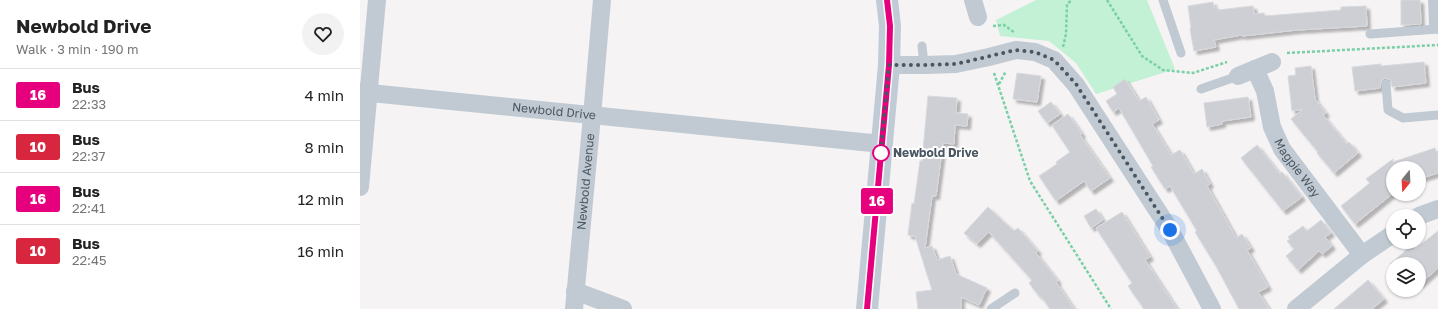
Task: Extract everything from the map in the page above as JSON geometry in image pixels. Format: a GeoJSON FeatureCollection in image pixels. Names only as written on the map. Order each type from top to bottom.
{"type":"FeatureCollection","features":[{"type":"Feature","properties":{"kind":"main road"},"geometry":{"type":"LineString","coordinates":[[867,309],[889,65],[890,26],[887,0]]}},
{"type":"Feature","properties":{"kind":"street"},"geometry":{"type":"LineString","coordinates":[[360,187],[364,93],[377,0]]}},
{"type":"Feature","properties":{"kind":"street","name":"Newbold Avenue"},"geometry":{"type":"LineString","coordinates":[[602,0],[575,300],[623,309]]}},
{"type":"Feature","properties":{"kind":"street"},"geometry":{"type":"LineString","coordinates":[[1437,0],[1438,25]]}},
{"type":"Feature","properties":{"kind":"street"},"geometry":{"type":"LineString","coordinates":[[889,65],[956,64],[1016,50],[1035,52],[1054,60],[1076,84],[1170,230],[1212,309]]}},
{"type":"Feature","properties":{"kind":"street"},"geometry":{"type":"LineString","coordinates":[[1236,68],[1255,69],[1279,58]]}},
{"type":"Feature","properties":{"kind":"street","name":"Magpie Way"},"geometry":{"type":"LineString","coordinates":[[1255,69],[1265,91],[1272,127],[1282,148],[1362,255]]}},
{"type":"Feature","properties":{"kind":"street","name":"Newbold Drive"},"geometry":{"type":"LineString","coordinates":[[364,93],[882,144]]}},
{"type":"Feature","properties":{"kind":"street"},"geometry":{"type":"LineString","coordinates":[[1426,213],[1438,209]]}},
{"type":"Feature","properties":{"kind":"street"},"geometry":{"type":"LineString","coordinates":[[1296,309],[1362,255],[1386,239]]}},
{"type":"Feature","properties":{"kind":"lane"},"geometry":{"type":"LineString","coordinates":[[1163,0],[1181,53]]}},
{"type":"Feature","properties":{"kind":"lane"},"geometry":{"type":"LineString","coordinates":[[1370,34],[1438,28]]}},
{"type":"Feature","properties":{"kind":"lane"},"geometry":{"type":"LineString","coordinates":[[922,46],[924,65]]}},
{"type":"Feature","properties":{"kind":"lane"},"geometry":{"type":"LineString","coordinates":[[1201,89],[1236,68]]}},
{"type":"Feature","properties":{"kind":"lane"},"geometry":{"type":"LineString","coordinates":[[1386,84],[1388,110],[1403,118],[1438,114]]}},
{"type":"Feature","properties":{"kind":"lane"},"geometry":{"type":"LineString","coordinates":[[991,309],[1015,293]]}},
{"type":"Feature","properties":{"kind":"path"},"geometry":{"type":"LineString","coordinates":[[1054,60],[1063,47],[1066,34],[1067,4],[1072,0]]}},
{"type":"Feature","properties":{"kind":"path"},"geometry":{"type":"LineString","coordinates":[[1107,0],[1142,56],[1163,70],[1193,73],[1236,68]]}},
{"type":"Feature","properties":{"kind":"path"},"geometry":{"type":"LineString","coordinates":[[1279,58],[1438,45]]}},
{"type":"Feature","properties":{"kind":"path"},"geometry":{"type":"LineString","coordinates":[[993,69],[1030,181],[1111,309]]}},
{"type":"Feature","properties":{"kind":"green space"},"geometry":{"type":"Polygon","coordinates":[[[1036,0],[1147,0],[1175,69],[1096,94],[1076,63],[1049,41],[1000,36],[996,20],[1036,0]]]}},
{"type":"Feature","properties":{"kind":"building"},"geometry":{"type":"Polygon","coordinates":[[[1401,0],[1420,0],[1421,24],[1401,25],[1401,0]]]}},
{"type":"Feature","properties":{"kind":"building"},"geometry":{"type":"Polygon","coordinates":[[[1213,2],[1214,8],[1218,8],[1218,10],[1253,6],[1254,14],[1264,13],[1265,16],[1341,10],[1341,7],[1366,6],[1367,26],[1241,35],[1214,40],[1216,47],[1194,51],[1188,6],[1213,2]]]}},
{"type":"Feature","properties":{"kind":"building"},"geometry":{"type":"Polygon","coordinates":[[[1424,62],[1426,83],[1392,87],[1391,80],[1385,78],[1381,81],[1380,88],[1355,91],[1352,67],[1424,62]]]}},
{"type":"Feature","properties":{"kind":"building"},"geometry":{"type":"Polygon","coordinates":[[[1311,66],[1315,99],[1326,113],[1323,115],[1347,144],[1349,142],[1358,153],[1334,173],[1291,119],[1303,109],[1292,111],[1288,76],[1296,75],[1295,68],[1311,66]]]}},
{"type":"Feature","properties":{"kind":"building"},"geometry":{"type":"Polygon","coordinates":[[[1017,73],[1041,76],[1037,102],[1013,99],[1017,73]]]}},
{"type":"Feature","properties":{"kind":"building"},"geometry":{"type":"Polygon","coordinates":[[[1125,79],[1139,101],[1146,97],[1159,120],[1152,124],[1171,155],[1180,150],[1194,174],[1202,169],[1210,184],[1207,186],[1236,238],[1242,234],[1251,248],[1247,250],[1268,287],[1258,292],[1269,309],[1239,309],[1216,266],[1195,232],[1197,231],[1170,186],[1165,189],[1151,167],[1153,166],[1119,108],[1113,112],[1106,101],[1117,94],[1113,87],[1125,79]]]}},
{"type":"Feature","properties":{"kind":"building"},"geometry":{"type":"Polygon","coordinates":[[[928,96],[957,98],[956,113],[968,114],[967,126],[955,125],[954,144],[943,143],[936,196],[932,196],[925,248],[932,246],[937,260],[950,256],[956,274],[987,288],[979,305],[961,297],[961,309],[918,309],[916,292],[932,290],[915,236],[908,235],[912,203],[914,204],[920,161],[922,161],[928,96]]]}},
{"type":"Feature","properties":{"kind":"building"},"geometry":{"type":"Polygon","coordinates":[[[1248,97],[1251,117],[1222,121],[1222,124],[1207,127],[1204,103],[1248,97]]]}},
{"type":"Feature","properties":{"kind":"building"},"geometry":{"type":"Polygon","coordinates":[[[1051,102],[1060,114],[1047,123],[1038,111],[1051,102]]]}},
{"type":"Feature","properties":{"kind":"building"},"geometry":{"type":"Polygon","coordinates":[[[1068,114],[1082,134],[1080,135],[1110,178],[1091,191],[1084,181],[1056,201],[1039,176],[1057,164],[1056,162],[1070,152],[1052,125],[1068,114]]]}},
{"type":"Feature","properties":{"kind":"building"},"geometry":{"type":"Polygon","coordinates":[[[1257,145],[1280,174],[1282,172],[1302,197],[1283,211],[1241,158],[1257,145]]]}},
{"type":"Feature","properties":{"kind":"building"},"geometry":{"type":"Polygon","coordinates":[[[1435,148],[1438,157],[1438,173],[1426,177],[1426,161],[1396,161],[1435,148]]]}},
{"type":"Feature","properties":{"kind":"building"},"geometry":{"type":"Polygon","coordinates":[[[1386,164],[1386,199],[1355,224],[1341,206],[1370,183],[1366,179],[1386,164]]]}},
{"type":"Feature","properties":{"kind":"building"},"geometry":{"type":"Polygon","coordinates":[[[988,207],[1014,231],[1018,228],[1038,251],[1036,253],[1058,281],[1056,282],[1074,309],[1050,309],[1029,283],[1032,280],[989,232],[977,244],[964,233],[988,207]]]}},
{"type":"Feature","properties":{"kind":"building"},"geometry":{"type":"Polygon","coordinates":[[[1096,209],[1103,220],[1091,228],[1084,216],[1096,209]]]}},
{"type":"Feature","properties":{"kind":"building"},"geometry":{"type":"Polygon","coordinates":[[[1122,212],[1150,257],[1145,260],[1177,309],[1144,309],[1128,286],[1132,283],[1096,228],[1122,212]]]}},
{"type":"Feature","properties":{"kind":"building"},"geometry":{"type":"Polygon","coordinates":[[[1321,220],[1331,233],[1325,237],[1332,246],[1322,254],[1319,251],[1298,270],[1286,256],[1294,249],[1287,241],[1290,239],[1288,237],[1303,226],[1307,231],[1321,220]]]}},
{"type":"Feature","properties":{"kind":"building"},"geometry":{"type":"Polygon","coordinates":[[[1438,231],[1438,268],[1426,279],[1426,257],[1398,257],[1407,249],[1426,249],[1426,240],[1438,231]]]}},
{"type":"Feature","properties":{"kind":"building"},"geometry":{"type":"Polygon","coordinates":[[[1368,280],[1384,299],[1372,309],[1334,309],[1368,280]]]}},
{"type":"Feature","properties":{"kind":"bus line","name":"16"},"geometry":{"type":"LineString","coordinates":[[867,309],[889,65],[890,26],[887,0]]}},
{"type":"Feature","properties":{"kind":"place","name":"Newbold Drive"},"geometry":{"type":"Point","coordinates":[881,153]}},
{"type":"Feature","properties":{"kind":"route"},"geometry":{"type":"LineString","coordinates":[[881,153],[880,159],[889,65],[956,64],[1016,50],[1035,52],[1054,60],[1076,84],[1170,230]]}}]}
